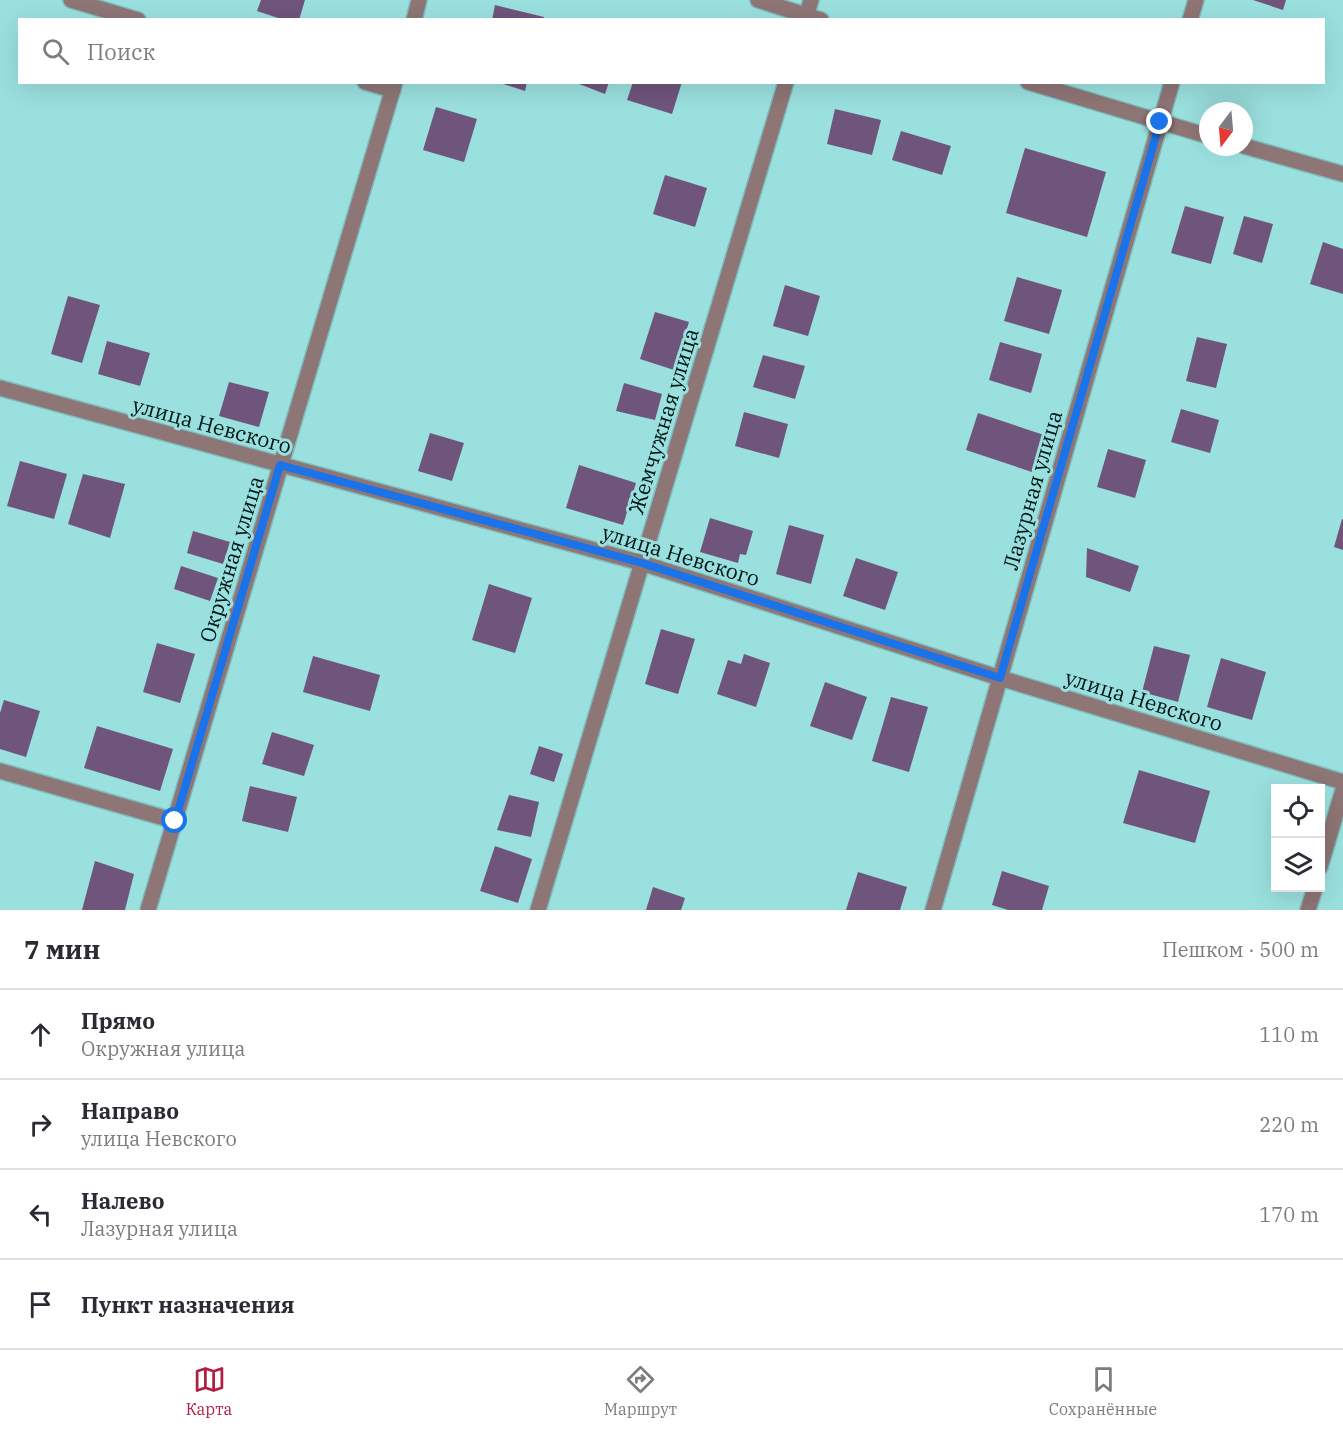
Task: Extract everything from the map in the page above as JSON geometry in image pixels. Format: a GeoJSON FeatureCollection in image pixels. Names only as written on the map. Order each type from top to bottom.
{"type":"FeatureCollection","features":[{"type":"Feature","properties":{"kind":"street"},"geometry":{"type":"LineString","coordinates":[[71,0],[131,18]]}},
{"type":"Feature","properties":{"kind":"street"},"geometry":{"type":"LineString","coordinates":[[414,18],[419,0]]}},
{"type":"Feature","properties":{"kind":"street"},"geometry":{"type":"LineString","coordinates":[[758,0],[811,18],[811,0]]}},
{"type":"Feature","properties":{"kind":"street"},"geometry":{"type":"LineString","coordinates":[[1191,18],[1196,0]]}},
{"type":"Feature","properties":{"kind":"street","name":"Жемчужная улица"},"geometry":{"type":"LineString","coordinates":[[538,910],[785,84]]}},
{"type":"Feature","properties":{"kind":"street"},"geometry":{"type":"LineString","coordinates":[[1035,84],[1199,133]]}},
{"type":"Feature","properties":{"kind":"street","name":"Лазурная улица"},"geometry":{"type":"LineString","coordinates":[[933,910],[1171,84]]}},
{"type":"Feature","properties":{"kind":"street","name":"Окружная улица"},"geometry":{"type":"LineString","coordinates":[[147,910],[394,86]]}},
{"type":"Feature","properties":{"kind":"street"},"geometry":{"type":"LineString","coordinates":[[1253,149],[1343,174]]}},
{"type":"Feature","properties":{"kind":"street","name":"улица Невского"},"geometry":{"type":"LineString","coordinates":[[0,388],[642,563],[1000,678],[1343,782]]}},
{"type":"Feature","properties":{"kind":"street"},"geometry":{"type":"LineString","coordinates":[[0,771],[175,821]]}},
{"type":"Feature","properties":{"kind":"street"},"geometry":{"type":"LineString","coordinates":[[1325,850],[1343,790]]}},
{"type":"Feature","properties":{"kind":"street"},"geometry":{"type":"LineString","coordinates":[[1308,910],[1314,892]]}},
{"type":"Feature","properties":{"kind":"building"},"geometry":{"type":"Polygon","coordinates":[[[261,0],[305,0],[300,18],[278,18],[257,11],[261,0]]]}},
{"type":"Feature","properties":{"kind":"building"},"geometry":{"type":"Polygon","coordinates":[[[1253,0],[1286,0],[1283,10],[1253,0]]]}},
{"type":"Feature","properties":{"kind":"building"},"geometry":{"type":"Polygon","coordinates":[[[495,5],[544,17],[544,18],[492,18],[495,5]]]}},
{"type":"Feature","properties":{"kind":"building"},"geometry":{"type":"Polygon","coordinates":[[[503,84],[527,84],[525,91],[503,84]]]}},
{"type":"Feature","properties":{"kind":"building"},"geometry":{"type":"Polygon","coordinates":[[[579,84],[608,84],[605,94],[579,84]]]}},
{"type":"Feature","properties":{"kind":"building"},"geometry":{"type":"Polygon","coordinates":[[[632,84],[681,84],[672,114],[627,100],[632,84]]]}},
{"type":"Feature","properties":{"kind":"building"},"geometry":{"type":"Polygon","coordinates":[[[436,107],[477,119],[464,162],[423,150],[436,107]]]}},
{"type":"Feature","properties":{"kind":"building"},"geometry":{"type":"Polygon","coordinates":[[[835,109],[881,120],[872,155],[827,144],[835,109]]]}},
{"type":"Feature","properties":{"kind":"building"},"geometry":{"type":"Polygon","coordinates":[[[901,131],[951,146],[942,175],[892,160],[901,131]]]}},
{"type":"Feature","properties":{"kind":"building"},"geometry":{"type":"Polygon","coordinates":[[[1025,148],[1106,172],[1087,237],[1006,213],[1025,148]]]}},
{"type":"Feature","properties":{"kind":"building"},"geometry":{"type":"Polygon","coordinates":[[[665,175],[707,188],[695,227],[653,214],[665,175]]]}},
{"type":"Feature","properties":{"kind":"building"},"geometry":{"type":"Polygon","coordinates":[[[1185,206],[1224,217],[1211,264],[1171,253],[1185,206]]]}},
{"type":"Feature","properties":{"kind":"building"},"geometry":{"type":"Polygon","coordinates":[[[1244,216],[1273,224],[1262,263],[1233,254],[1244,216]]]}},
{"type":"Feature","properties":{"kind":"building"},"geometry":{"type":"Polygon","coordinates":[[[1323,242],[1343,249],[1343,294],[1310,284],[1323,242]]]}},
{"type":"Feature","properties":{"kind":"building"},"geometry":{"type":"Polygon","coordinates":[[[1017,277],[1062,290],[1049,334],[1004,321],[1017,277]]]}},
{"type":"Feature","properties":{"kind":"building"},"geometry":{"type":"Polygon","coordinates":[[[785,285],[820,296],[808,336],[773,326],[785,285]]]}},
{"type":"Feature","properties":{"kind":"building"},"geometry":{"type":"Polygon","coordinates":[[[68,296],[100,305],[82,363],[51,354],[68,296]]]}},
{"type":"Feature","properties":{"kind":"building"},"geometry":{"type":"Polygon","coordinates":[[[655,312],[689,322],[674,370],[640,359],[655,312]]]}},
{"type":"Feature","properties":{"kind":"building"},"geometry":{"type":"Polygon","coordinates":[[[1197,337],[1227,344],[1216,388],[1186,381],[1197,337]]]}},
{"type":"Feature","properties":{"kind":"building"},"geometry":{"type":"Polygon","coordinates":[[[107,341],[150,353],[140,386],[98,374],[107,341]]]}},
{"type":"Feature","properties":{"kind":"building"},"geometry":{"type":"Polygon","coordinates":[[[1000,342],[1042,354],[1031,393],[989,380],[1000,342]]]}},
{"type":"Feature","properties":{"kind":"building"},"geometry":{"type":"Polygon","coordinates":[[[763,355],[805,366],[795,399],[753,387],[763,355]]]}},
{"type":"Feature","properties":{"kind":"building"},"geometry":{"type":"Polygon","coordinates":[[[229,382],[269,392],[259,427],[219,416],[229,382]]]}},
{"type":"Feature","properties":{"kind":"building"},"geometry":{"type":"Polygon","coordinates":[[[624,383],[662,394],[655,420],[616,411],[624,383]]]}},
{"type":"Feature","properties":{"kind":"building"},"geometry":{"type":"Polygon","coordinates":[[[1181,409],[1219,420],[1210,453],[1171,442],[1181,409]]]}},
{"type":"Feature","properties":{"kind":"building"},"geometry":{"type":"Polygon","coordinates":[[[744,412],[788,424],[779,458],[735,446],[744,412]]]}},
{"type":"Feature","properties":{"kind":"building"},"geometry":{"type":"Polygon","coordinates":[[[978,413],[1044,435],[1032,472],[966,450],[978,413]]]}},
{"type":"Feature","properties":{"kind":"building"},"geometry":{"type":"Polygon","coordinates":[[[430,433],[464,443],[452,481],[418,471],[430,433]]]}},
{"type":"Feature","properties":{"kind":"building"},"geometry":{"type":"Polygon","coordinates":[[[1108,449],[1146,460],[1135,498],[1097,487],[1108,449]]]}},
{"type":"Feature","properties":{"kind":"building"},"geometry":{"type":"Polygon","coordinates":[[[20,461],[67,474],[54,519],[7,506],[20,461]]]}},
{"type":"Feature","properties":{"kind":"building"},"geometry":{"type":"Polygon","coordinates":[[[579,465],[636,483],[623,525],[566,508],[579,465]]]}},
{"type":"Feature","properties":{"kind":"building"},"geometry":{"type":"Polygon","coordinates":[[[83,474],[125,484],[110,538],[68,524],[83,474]]]}},
{"type":"Feature","properties":{"kind":"building"},"geometry":{"type":"Polygon","coordinates":[[[710,518],[753,531],[746,555],[740,554],[738,563],[700,552],[710,518]]]}},
{"type":"Feature","properties":{"kind":"building"},"geometry":{"type":"Polygon","coordinates":[[[1343,519],[1343,550],[1334,547],[1343,519]]]}},
{"type":"Feature","properties":{"kind":"building"},"geometry":{"type":"Polygon","coordinates":[[[789,525],[824,535],[811,584],[776,574],[789,525]]]}},
{"type":"Feature","properties":{"kind":"building"},"geometry":{"type":"Polygon","coordinates":[[[193,531],[230,542],[223,564],[187,553],[193,531]]]}},
{"type":"Feature","properties":{"kind":"building"},"geometry":{"type":"Polygon","coordinates":[[[1087,548],[1139,566],[1130,592],[1086,577],[1087,548]]]}},
{"type":"Feature","properties":{"kind":"building"},"geometry":{"type":"Polygon","coordinates":[[[856,558],[898,572],[885,610],[843,596],[856,558]]]}},
{"type":"Feature","properties":{"kind":"building"},"geometry":{"type":"Polygon","coordinates":[[[181,566],[218,578],[210,601],[174,589],[181,566]]]}},
{"type":"Feature","properties":{"kind":"building"},"geometry":{"type":"Polygon","coordinates":[[[489,584],[532,598],[515,653],[472,640],[489,584]]]}},
{"type":"Feature","properties":{"kind":"building"},"geometry":{"type":"Polygon","coordinates":[[[661,629],[695,639],[678,694],[645,684],[661,629]]]}},
{"type":"Feature","properties":{"kind":"building"},"geometry":{"type":"Polygon","coordinates":[[[157,643],[195,654],[180,703],[143,692],[157,643]]]}},
{"type":"Feature","properties":{"kind":"building"},"geometry":{"type":"Polygon","coordinates":[[[1154,646],[1190,655],[1178,702],[1142,692],[1154,646]]]}},
{"type":"Feature","properties":{"kind":"building"},"geometry":{"type":"Polygon","coordinates":[[[744,654],[770,663],[756,707],[717,694],[728,660],[741,664],[744,654]]]}},
{"type":"Feature","properties":{"kind":"building"},"geometry":{"type":"Polygon","coordinates":[[[313,656],[380,675],[370,711],[303,692],[313,656]]]}},
{"type":"Feature","properties":{"kind":"building"},"geometry":{"type":"Polygon","coordinates":[[[1221,658],[1266,672],[1252,720],[1207,707],[1221,658]]]}},
{"type":"Feature","properties":{"kind":"building"},"geometry":{"type":"Polygon","coordinates":[[[825,682],[867,697],[852,740],[810,726],[825,682]]]}},
{"type":"Feature","properties":{"kind":"building"},"geometry":{"type":"Polygon","coordinates":[[[891,697],[928,707],[909,772],[872,761],[891,697]]]}},
{"type":"Feature","properties":{"kind":"building"},"geometry":{"type":"Polygon","coordinates":[[[4,700],[40,711],[26,757],[0,749],[0,713],[4,700]]]}},
{"type":"Feature","properties":{"kind":"building"},"geometry":{"type":"Polygon","coordinates":[[[97,726],[173,749],[160,791],[84,768],[97,726]]]}},
{"type":"Feature","properties":{"kind":"building"},"geometry":{"type":"Polygon","coordinates":[[[272,732],[314,745],[304,776],[262,764],[272,732]]]}},
{"type":"Feature","properties":{"kind":"building"},"geometry":{"type":"Polygon","coordinates":[[[539,746],[563,754],[554,782],[530,774],[539,746]]]}},
{"type":"Feature","properties":{"kind":"building"},"geometry":{"type":"Polygon","coordinates":[[[1139,770],[1210,791],[1195,843],[1123,823],[1139,770]]]}},
{"type":"Feature","properties":{"kind":"building"},"geometry":{"type":"Polygon","coordinates":[[[250,786],[297,797],[288,832],[242,821],[250,786]]]}},
{"type":"Feature","properties":{"kind":"building"},"geometry":{"type":"Polygon","coordinates":[[[509,795],[539,802],[531,837],[497,830],[509,795]]]}},
{"type":"Feature","properties":{"kind":"building"},"geometry":{"type":"Polygon","coordinates":[[[495,846],[532,859],[518,903],[480,891],[495,846]]]}},
{"type":"Feature","properties":{"kind":"building"},"geometry":{"type":"Polygon","coordinates":[[[95,861],[134,874],[125,910],[82,910],[95,861]]]}},
{"type":"Feature","properties":{"kind":"building"},"geometry":{"type":"Polygon","coordinates":[[[1002,871],[1049,886],[1042,910],[1008,910],[992,905],[1002,871]]]}},
{"type":"Feature","properties":{"kind":"building"},"geometry":{"type":"Polygon","coordinates":[[[858,872],[907,887],[900,910],[846,910],[858,872]]]}},
{"type":"Feature","properties":{"kind":"building"},"geometry":{"type":"Polygon","coordinates":[[[653,887],[685,898],[681,910],[646,910],[653,887]]]}},
{"type":"Feature","properties":{"kind":"route"},"geometry":{"type":"LineString","coordinates":[[175,821],[280,465],[642,563],[1000,678],[1160,122]]}}]}
